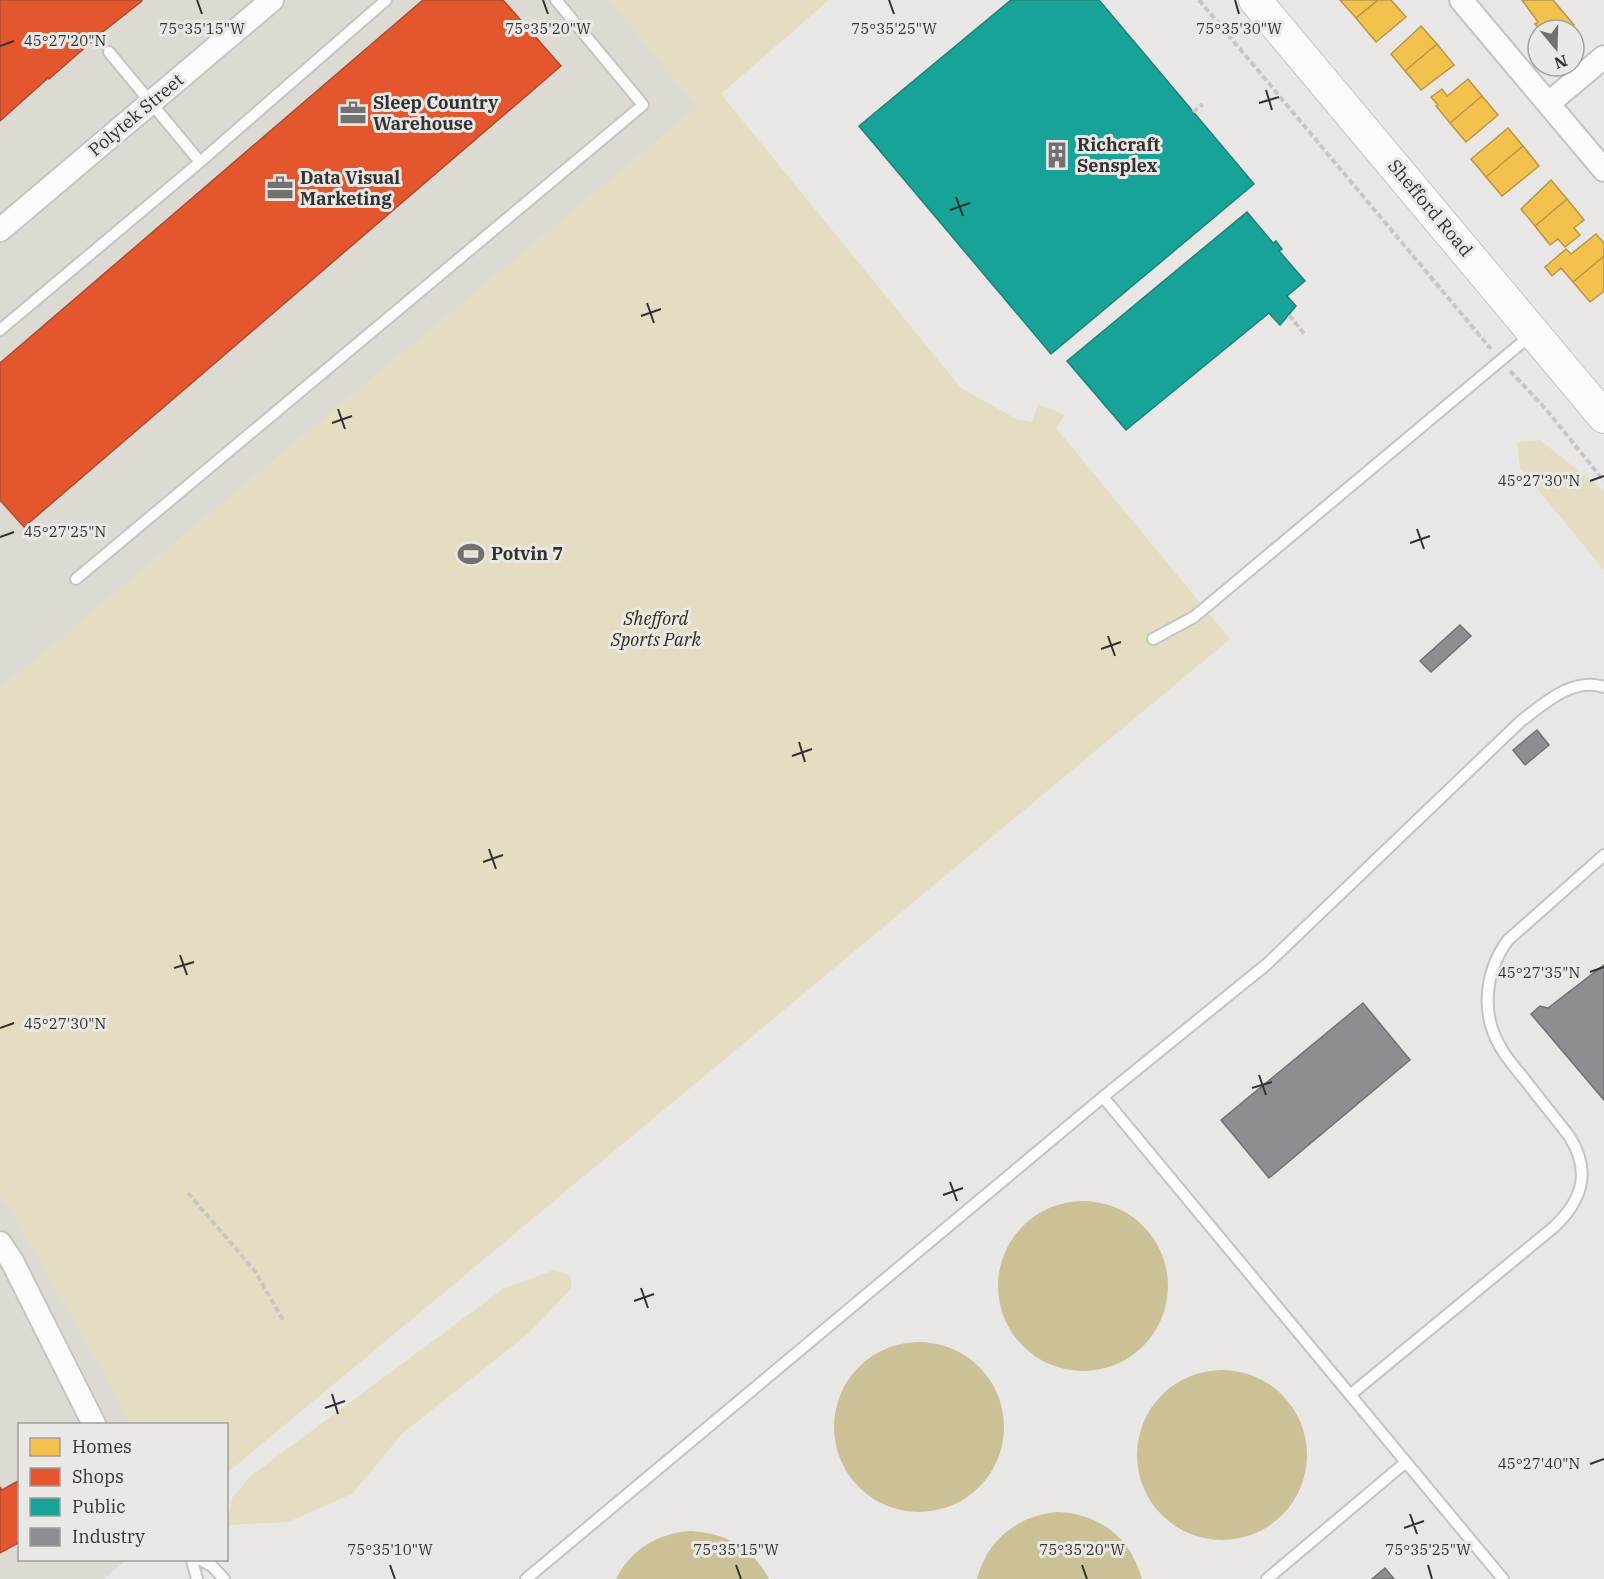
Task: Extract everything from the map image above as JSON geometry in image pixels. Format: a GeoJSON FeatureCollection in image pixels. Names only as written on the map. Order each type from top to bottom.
{"type":"FeatureCollection","features":[{"type":"Feature","properties":{"kind":"street","name":"Polytek Street"},"geometry":{"type":"LineString","coordinates":[[0,230],[272,0]]}},
{"type":"Feature","properties":{"kind":"street","name":"Shefford Road"},"geometry":{"type":"LineString","coordinates":[[1255,0],[1604,417]]}},
{"type":"Feature","properties":{"kind":"street"},"geometry":{"type":"LineString","coordinates":[[1461,0],[1604,170]]}},
{"type":"Feature","properties":{"kind":"street"},"geometry":{"type":"LineString","coordinates":[[1549,103],[1604,57]]}},
{"type":"Feature","properties":{"kind":"street"},"geometry":{"type":"LineString","coordinates":[[0,1243],[12,1261],[93,1423]]}},
{"type":"Feature","properties":{"kind":"lane"},"geometry":{"type":"LineString","coordinates":[[0,330],[200,162],[386,0]]}},
{"type":"Feature","properties":{"kind":"lane"},"geometry":{"type":"LineString","coordinates":[[76,579],[643,105],[556,0]]}},
{"type":"Feature","properties":{"kind":"lane"},"geometry":{"type":"LineString","coordinates":[[109,52],[200,162]]}},
{"type":"Feature","properties":{"kind":"lane"},"geometry":{"type":"LineString","coordinates":[[1153,639],[1194,618],[1534,332]]}},
{"type":"Feature","properties":{"kind":"lane"},"geometry":{"type":"LineString","coordinates":[[526,1579],[1103,1097],[1268,964],[1521,721],[1549,700],[1576,686],[1604,687]]}},
{"type":"Feature","properties":{"kind":"lane"},"geometry":{"type":"LineString","coordinates":[[1350,1395],[1554,1227],[1566,1216],[1574,1202],[1582,1182],[1582,1164],[1578,1151],[1569,1136],[1501,1049],[1488,1014],[1488,991],[1498,953],[1508,940],[1604,855]]}},
{"type":"Feature","properties":{"kind":"lane"},"geometry":{"type":"LineString","coordinates":[[1103,1097],[1503,1579]]}},
{"type":"Feature","properties":{"kind":"lane"},"geometry":{"type":"LineString","coordinates":[[1267,1579],[1406,1462]]}},
{"type":"Feature","properties":{"kind":"lane"},"geometry":{"type":"LineString","coordinates":[[189,1579],[191,1561]]}},
{"type":"Feature","properties":{"kind":"lane"},"geometry":{"type":"LineString","coordinates":[[191,1561],[197,1579]]}},
{"type":"Feature","properties":{"kind":"lane"},"geometry":{"type":"LineString","coordinates":[[203,1561],[212,1566],[224,1579]]}},
{"type":"Feature","properties":{"kind":"path"},"geometry":{"type":"LineString","coordinates":[[1199,0],[1501,361],[1545,408],[1604,481]]}},
{"type":"Feature","properties":{"kind":"path"},"geometry":{"type":"LineString","coordinates":[[1193,112],[1203,104]]}},
{"type":"Feature","properties":{"kind":"path"},"geometry":{"type":"LineString","coordinates":[[1289,315],[1305,335]]}},
{"type":"Feature","properties":{"kind":"path"},"geometry":{"type":"LineString","coordinates":[[188,1193],[255,1271],[283,1320]]}},
{"type":"Feature","properties":{"kind":"shaded area"},"geometry":{"type":"Polygon","coordinates":[[[0,0],[609,0],[698,107],[0,689],[0,0]]]}},
{"type":"Feature","properties":{"kind":"shaded area"},"geometry":{"type":"Polygon","coordinates":[[[0,1195],[9,1206],[131,1423],[18,1423],[18,1561],[125,1561],[104,1579],[0,1579],[0,1195]]]}},
{"type":"Feature","properties":{"kind":"shaded area"},"geometry":{"type":"Polygon","coordinates":[[[1083,1201],[1115,1208],[1143,1226],[1161,1254],[1168,1286],[1161,1318],[1143,1346],[1115,1364],[1083,1371],[1051,1364],[1023,1346],[1005,1318],[998,1286],[1005,1254],[1023,1226],[1051,1208],[1083,1201]]]}},
{"type":"Feature","properties":{"kind":"shaded area"},"geometry":{"type":"Polygon","coordinates":[[[919,1342],[951,1349],[979,1367],[997,1395],[1004,1427],[997,1459],[979,1487],[951,1505],[919,1512],[887,1505],[859,1487],[841,1459],[834,1427],[841,1395],[859,1367],[887,1349],[919,1342]]]}},
{"type":"Feature","properties":{"kind":"shaded area"},"geometry":{"type":"Polygon","coordinates":[[[1222,1370],[1254,1377],[1282,1395],[1300,1423],[1307,1455],[1300,1487],[1282,1515],[1254,1533],[1222,1540],[1190,1533],[1162,1515],[1144,1487],[1137,1455],[1144,1423],[1162,1395],[1190,1377],[1222,1370]]]}},
{"type":"Feature","properties":{"kind":"shaded area"},"geometry":{"type":"Polygon","coordinates":[[[1058,1512],[1087,1518],[1112,1531],[1130,1552],[1142,1579],[977,1579],[988,1552],[1006,1532],[1030,1518],[1058,1512]]]}},
{"type":"Feature","properties":{"kind":"shaded area"},"geometry":{"type":"Polygon","coordinates":[[[691,1531],[715,1535],[737,1544],[755,1559],[769,1579],[616,1579],[629,1559],[647,1544],[667,1535],[691,1531]]]}},
{"type":"Feature","properties":{"kind":"green space","name":"Shefford Sports Park"},"geometry":{"type":"Polygon","coordinates":[[[609,0],[829,0],[721,94],[961,388],[1016,419],[1032,422],[1038,404],[1065,415],[1056,428],[1230,639],[228,1472],[228,1423],[131,1423],[9,1206],[0,1195],[0,689],[698,107],[609,0]]]}},
{"type":"Feature","properties":{"kind":"green space"},"geometry":{"type":"Polygon","coordinates":[[[1540,440],[1604,491],[1604,570],[1520,468],[1517,442],[1540,440]]]}},
{"type":"Feature","properties":{"kind":"green space"},"geometry":{"type":"Polygon","coordinates":[[[554,1270],[571,1276],[571,1289],[530,1332],[403,1433],[352,1494],[288,1522],[228,1525],[232,1498],[252,1475],[503,1289],[554,1270]]]}},
{"type":"Feature","properties":{"kind":"building: Homes"},"geometry":{"type":"Polygon","coordinates":[[[1340,0],[1378,0],[1356,18],[1340,0]]]}},
{"type":"Feature","properties":{"kind":"building: Homes"},"geometry":{"type":"Polygon","coordinates":[[[1378,0],[1391,0],[1406,17],[1376,42],[1356,18],[1378,0]]]}},
{"type":"Feature","properties":{"kind":"building: Homes"},"geometry":{"type":"Polygon","coordinates":[[[1522,0],[1553,0],[1568,18],[1535,18],[1522,0]]]}},
{"type":"Feature","properties":{"kind":"building: Homes"},"geometry":{"type":"Polygon","coordinates":[[[1421,26],[1437,44],[1405,71],[1391,54],[1421,26]]]}},
{"type":"Feature","properties":{"kind":"building: Homes"},"geometry":{"type":"Polygon","coordinates":[[[1437,44],[1454,65],[1421,90],[1405,71],[1437,44]]]}},
{"type":"Feature","properties":{"kind":"building: Homes"},"geometry":{"type":"Polygon","coordinates":[[[1468,79],[1482,96],[1450,123],[1431,97],[1442,89],[1447,96],[1468,79]]]}},
{"type":"Feature","properties":{"kind":"building: Homes"},"geometry":{"type":"Polygon","coordinates":[[[1482,96],[1498,115],[1466,142],[1450,123],[1482,96]]]}},
{"type":"Feature","properties":{"kind":"building: Homes"},"geometry":{"type":"Polygon","coordinates":[[[1508,128],[1523,146],[1486,177],[1471,159],[1508,128]]]}},
{"type":"Feature","properties":{"kind":"building: Homes"},"geometry":{"type":"Polygon","coordinates":[[[1523,146],[1539,166],[1502,196],[1486,177],[1523,146]]]}},
{"type":"Feature","properties":{"kind":"building: Homes"},"geometry":{"type":"Polygon","coordinates":[[[1551,180],[1567,199],[1535,226],[1521,209],[1551,180]]]}},
{"type":"Feature","properties":{"kind":"building: Homes"},"geometry":{"type":"Polygon","coordinates":[[[1567,199],[1584,220],[1574,228],[1580,235],[1565,247],[1558,239],[1550,245],[1535,226],[1567,199]]]}},
{"type":"Feature","properties":{"kind":"building: Homes"},"geometry":{"type":"Polygon","coordinates":[[[1596,234],[1604,243],[1604,256],[1573,282],[1561,268],[1552,276],[1545,267],[1566,249],[1571,254],[1596,234]]]}},
{"type":"Feature","properties":{"kind":"building: Homes"},"geometry":{"type":"Polygon","coordinates":[[[1604,256],[1604,291],[1590,302],[1573,282],[1604,256]]]}},
{"type":"Feature","properties":{"kind":"building: Shops"},"geometry":{"type":"Polygon","coordinates":[[[0,0],[142,1],[48,78],[0,121],[0,0]]]}},
{"type":"Feature","properties":{"kind":"building: Shops"},"geometry":{"type":"Polygon","coordinates":[[[423,0],[503,0],[561,66],[24,527],[0,500],[0,363],[423,0]]]}},
{"type":"Feature","properties":{"kind":"building: Shops"},"geometry":{"type":"Polygon","coordinates":[[[18,1481],[18,1543],[0,1553],[0,1487],[2,1490],[18,1481]]]}},
{"type":"Feature","properties":{"kind":"building: Public","name":"Richcraft Sensplex"},"geometry":{"type":"Polygon","coordinates":[[[1011,0],[1099,0],[1254,184],[1051,354],[859,126],[1011,0]]]}},
{"type":"Feature","properties":{"kind":"building: Public"},"geometry":{"type":"Polygon","coordinates":[[[1247,212],[1273,243],[1276,241],[1282,249],[1279,251],[1305,281],[1287,296],[1296,306],[1280,325],[1269,313],[1126,430],[1067,361],[1247,212]]]}},
{"type":"Feature","properties":{"kind":"building: Industry"},"geometry":{"type":"Polygon","coordinates":[[[1460,625],[1471,636],[1431,672],[1420,661],[1460,625]]]}},
{"type":"Feature","properties":{"kind":"building: Industry"},"geometry":{"type":"Polygon","coordinates":[[[1537,730],[1549,745],[1525,765],[1513,750],[1537,730]]]}},
{"type":"Feature","properties":{"kind":"building: Industry"},"geometry":{"type":"Polygon","coordinates":[[[1604,965],[1604,1100],[1531,1014],[1540,1006],[1548,1008],[1604,965]]]}},
{"type":"Feature","properties":{"kind":"building: Industry"},"geometry":{"type":"Polygon","coordinates":[[[1363,1003],[1410,1060],[1269,1178],[1221,1120],[1363,1003]]]}},
{"type":"Feature","properties":{"kind":"building: Industry"},"geometry":{"type":"Polygon","coordinates":[[[1385,1568],[1394,1579],[1372,1579],[1385,1568]]]}},
{"type":"Feature","properties":{"kind":"place","name":"Sleep Country Warehouse"},"geometry":{"type":"Point","coordinates":[353,113]}},
{"type":"Feature","properties":{"kind":"place","name":"Richcraft Sensplex"},"geometry":{"type":"Point","coordinates":[1057,155]}},
{"type":"Feature","properties":{"kind":"place","name":"Data Visual Marketing"},"geometry":{"type":"Point","coordinates":[280,188]}},
{"type":"Feature","properties":{"kind":"place","name":"Potvin 7"},"geometry":{"type":"Point","coordinates":[471,554]}}]}
